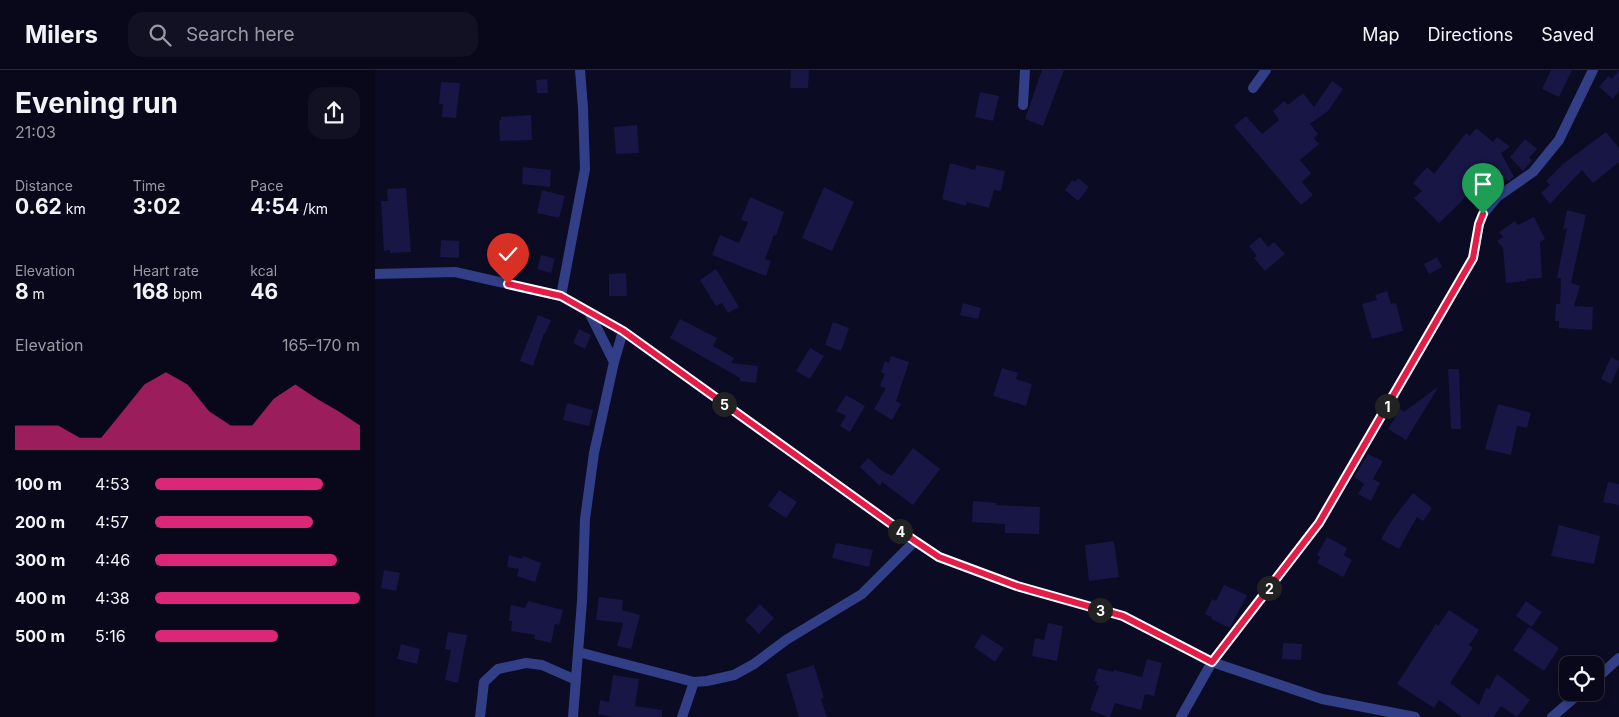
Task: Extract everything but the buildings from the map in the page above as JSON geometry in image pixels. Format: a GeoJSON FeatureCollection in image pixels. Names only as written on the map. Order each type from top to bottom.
{"type":"FeatureCollection","features":[{"type":"Feature","properties":{"kind":"street"},"geometry":{"type":"LineString","coordinates":[[561,296],[585,169],[583,108],[579,70]]}},
{"type":"Feature","properties":{"kind":"street"},"geometry":{"type":"LineString","coordinates":[[1023,105],[1025,70]]}},
{"type":"Feature","properties":{"kind":"street"},"geometry":{"type":"LineString","coordinates":[[1253,88],[1266,70]]}},
{"type":"Feature","properties":{"kind":"street"},"geometry":{"type":"LineString","coordinates":[[1181,717],[1212,662],[1319,523],[1473,258],[1479,224],[1483,214],[1497,197],[1533,172],[1559,140],[1593,70]]}},
{"type":"Feature","properties":{"kind":"street"},"geometry":{"type":"LineString","coordinates":[[375,274],[455,272],[561,296],[623,331],[939,557],[1017,586],[1123,616],[1212,662],[1322,699],[1415,717]]}},
{"type":"Feature","properties":{"kind":"street"},"geometry":{"type":"LineString","coordinates":[[589,312],[614,362]]}},
{"type":"Feature","properties":{"kind":"street"},"geometry":{"type":"LineString","coordinates":[[573,717],[585,519],[594,453],[614,362],[623,331]]}},
{"type":"Feature","properties":{"kind":"street"},"geometry":{"type":"LineString","coordinates":[[578,652],[694,682],[734,675],[754,664],[786,640],[862,594],[915,541]]}},
{"type":"Feature","properties":{"kind":"street"},"geometry":{"type":"LineString","coordinates":[[1604,672],[1619,658]]}},
{"type":"Feature","properties":{"kind":"street"},"geometry":{"type":"LineString","coordinates":[[480,717],[484,682],[498,669],[526,663],[542,665],[576,680]]}},
{"type":"Feature","properties":{"kind":"street"},"geometry":{"type":"LineString","coordinates":[[682,717],[694,682]]}},
{"type":"Feature","properties":{"kind":"street"},"geometry":{"type":"LineString","coordinates":[[1552,717],[1571,701]]}},
{"type":"Feature","properties":{"kind":"route"},"geometry":{"type":"LineString","coordinates":[[508,284],[561,296],[623,331],[939,557],[1017,586],[1123,616],[1212,662],[1319,523],[1473,258],[1479,224],[1483,214]]}}]}
